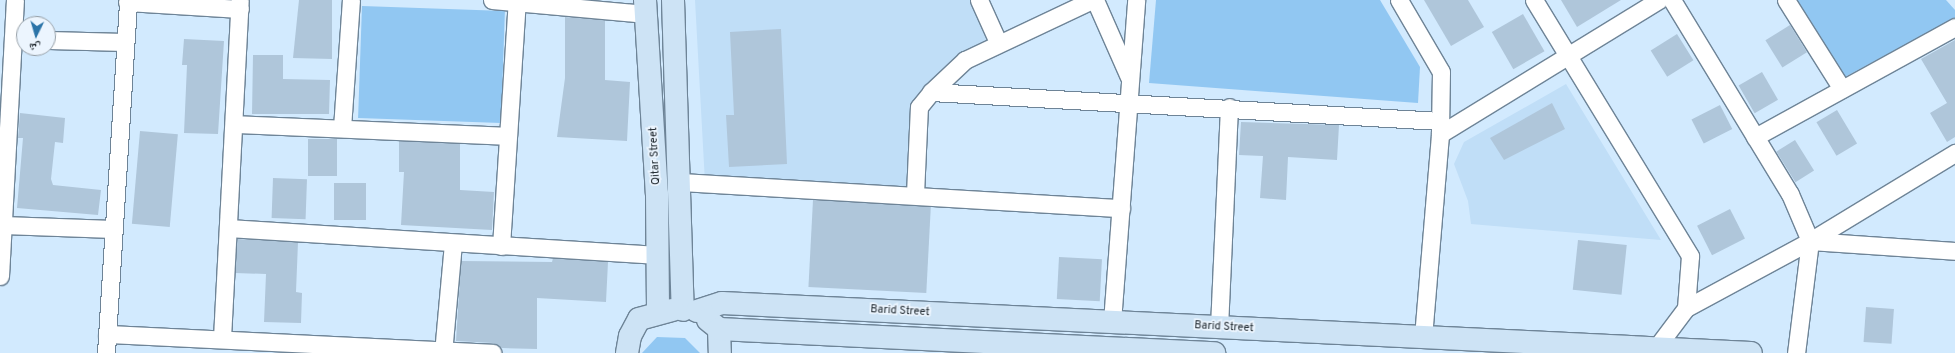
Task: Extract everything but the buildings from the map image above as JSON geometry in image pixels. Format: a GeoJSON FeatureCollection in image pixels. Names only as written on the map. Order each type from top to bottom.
{"type":"FeatureCollection","features":[{"type":"Feature","properties":{"kind":"main road"},"geometry":{"type":"LineString","coordinates":[[673,0],[681,182],[690,310],[720,329],[1214,353]]}},
{"type":"Feature","properties":{"kind":"main road","name":"Qitar Street"},"geometry":{"type":"LineString","coordinates":[[645,7],[648,35],[658,256],[658,312]]}},
{"type":"Feature","properties":{"kind":"main road"},"geometry":{"type":"LineString","coordinates":[[648,35],[674,33]]}},
{"type":"Feature","properties":{"kind":"main road","name":"Barid Street"},"geometry":{"type":"LineString","coordinates":[[627,353],[630,336],[639,319],[658,312],[690,310],[722,303],[1751,353]]}},
{"type":"Feature","properties":{"kind":"main road"},"geometry":{"type":"LineString","coordinates":[[720,329],[720,353]]}},
{"type":"Feature","properties":{"kind":"street"},"geometry":{"type":"LineString","coordinates":[[15,0],[16,16]]}},
{"type":"Feature","properties":{"kind":"street"},"geometry":{"type":"LineString","coordinates":[[342,128],[351,0]]}},
{"type":"Feature","properties":{"kind":"street"},"geometry":{"type":"LineString","coordinates":[[492,0],[645,7]]}},
{"type":"Feature","properties":{"kind":"street"},"geometry":{"type":"LineString","coordinates":[[979,0],[998,42]]}},
{"type":"Feature","properties":{"kind":"street"},"geometry":{"type":"LineString","coordinates":[[915,194],[919,107],[931,92],[965,60],[998,42],[1094,0],[1130,79]]}},
{"type":"Feature","properties":{"kind":"street"},"geometry":{"type":"LineString","coordinates":[[1112,322],[1136,0]]}},
{"type":"Feature","properties":{"kind":"street"},"geometry":{"type":"LineString","coordinates":[[1399,0],[1441,72],[1440,128],[1423,337]]}},
{"type":"Feature","properties":{"kind":"street"},"geometry":{"type":"LineString","coordinates":[[1534,0],[1690,256],[1686,308]]}},
{"type":"Feature","properties":{"kind":"street"},"geometry":{"type":"LineString","coordinates":[[931,92],[1127,106],[1228,107],[1440,128],[1568,56],[1660,0]]}},
{"type":"Feature","properties":{"kind":"street"},"geometry":{"type":"LineString","coordinates":[[1672,0],[1790,194],[1810,241],[1796,353]]}},
{"type":"Feature","properties":{"kind":"street"},"geometry":{"type":"LineString","coordinates":[[1786,0],[1842,89]]}},
{"type":"Feature","properties":{"kind":"street"},"geometry":{"type":"LineString","coordinates":[[106,353],[128,1],[240,4],[222,338]]}},
{"type":"Feature","properties":{"kind":"street"},"geometry":{"type":"LineString","coordinates":[[501,246],[517,1]]}},
{"type":"Feature","properties":{"kind":"street"},"geometry":{"type":"LineString","coordinates":[[1755,137],[1955,27]]}},
{"type":"Feature","properties":{"kind":"street"},"geometry":{"type":"LineString","coordinates":[[56,40],[125,42]]}},
{"type":"Feature","properties":{"kind":"street"},"geometry":{"type":"LineString","coordinates":[[0,276],[3,225],[4,139],[16,53]]}},
{"type":"Feature","properties":{"kind":"street"},"geometry":{"type":"LineString","coordinates":[[1219,327],[1228,107]]}},
{"type":"Feature","properties":{"kind":"street"},"geometry":{"type":"LineString","coordinates":[[234,124],[508,136]]}},
{"type":"Feature","properties":{"kind":"street"},"geometry":{"type":"LineString","coordinates":[[1656,348],[1686,308],[1810,241],[1955,153]]}},
{"type":"Feature","properties":{"kind":"street"},"geometry":{"type":"LineString","coordinates":[[681,182],[915,194],[1121,208]]}},
{"type":"Feature","properties":{"kind":"street"},"geometry":{"type":"LineString","coordinates":[[3,225],[113,229]]}},
{"type":"Feature","properties":{"kind":"street"},"geometry":{"type":"LineString","coordinates":[[228,228],[658,256]]}},
{"type":"Feature","properties":{"kind":"street"},"geometry":{"type":"LineString","coordinates":[[1810,241],[1955,251]]}},
{"type":"Feature","properties":{"kind":"street"},"geometry":{"type":"LineString","coordinates":[[443,352],[452,242]]}},
{"type":"Feature","properties":{"kind":"street"},"geometry":{"type":"LineString","coordinates":[[107,334],[222,338],[443,352],[492,353]]}},
{"type":"Feature","properties":{"kind":"shaded area"},"geometry":{"type":"Polygon","coordinates":[[[695,0],[979,0],[998,42],[919,107],[915,194],[705,183],[695,0]]]}},
{"type":"Feature","properties":{"kind":"shaded area"},"geometry":{"type":"Polygon","coordinates":[[[1156,0],[1380,0],[1420,67],[1418,103],[1149,83],[1156,0]]]}},
{"type":"Feature","properties":{"kind":"shaded area"},"geometry":{"type":"Polygon","coordinates":[[[1794,0],[1946,0],[1955,10],[1955,18],[1843,78],[1794,0]]]}},
{"type":"Feature","properties":{"kind":"shaded area"},"geometry":{"type":"Polygon","coordinates":[[[362,6],[505,11],[501,123],[358,118],[362,6]]]}},
{"type":"Feature","properties":{"kind":"shaded area"},"geometry":{"type":"Polygon","coordinates":[[[1566,84],[1661,240],[1471,224],[1468,201],[1454,164],[1464,142],[1566,84]]]}},
{"type":"Feature","properties":{"kind":"shaded area"},"geometry":{"type":"Polygon","coordinates":[[[657,337],[685,338],[700,353],[642,353],[657,337]]]}}]}
